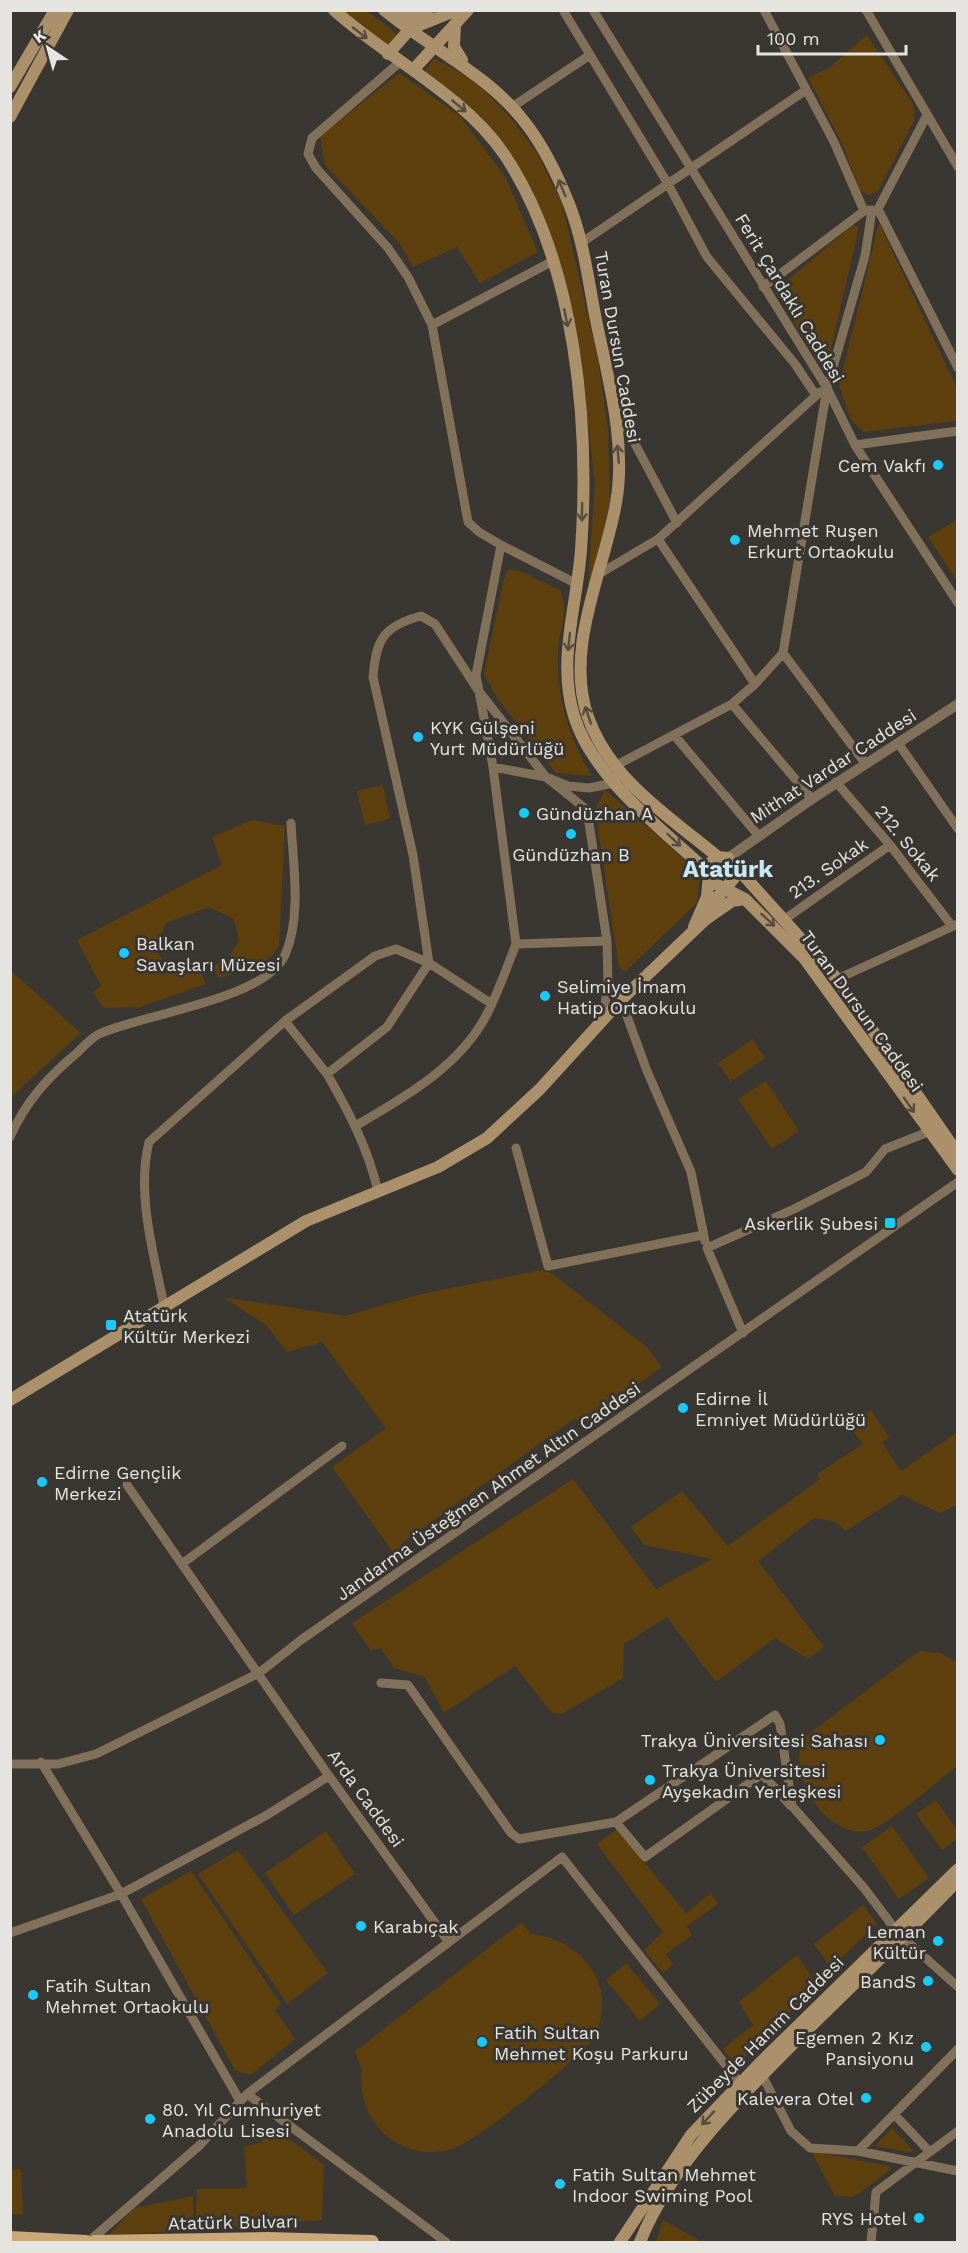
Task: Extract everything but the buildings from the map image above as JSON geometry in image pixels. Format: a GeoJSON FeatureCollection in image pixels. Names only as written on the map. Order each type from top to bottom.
{"type":"FeatureCollection","features":[{"type":"Feature","properties":{"kind":"main road"},"geometry":{"type":"LineString","coordinates":[[10,87],[55,10]]}},
{"type":"Feature","properties":{"kind":"main road"},"geometry":{"type":"LineString","coordinates":[[10,117],[68,10]]}},
{"type":"Feature","properties":{"kind":"main road"},"geometry":{"type":"LineString","coordinates":[[334,10],[467,113],[504,153],[533,209],[553,261],[575,364],[582,432],[581,550],[567,658],[569,692],[573,716],[584,739],[609,768]]}},
{"type":"Feature","properties":{"kind":"main road"},"geometry":{"type":"LineString","coordinates":[[388,54],[410,29],[457,10]]}},
{"type":"Feature","properties":{"kind":"main road"},"geometry":{"type":"LineString","coordinates":[[413,70],[468,10]]}},
{"type":"Feature","properties":{"kind":"main road"},"geometry":{"type":"LineString","coordinates":[[386,13],[435,18]]}},
{"type":"Feature","properties":{"kind":"main road","name":"Turan Dursun Caddesi"},"geometry":{"type":"LineString","coordinates":[[386,13],[469,68],[512,107],[543,149],[570,206],[580,243],[612,399],[620,479],[583,643],[581,694],[588,719],[614,783],[707,872]]}},
{"type":"Feature","properties":{"kind":"main road"},"geometry":{"type":"LineString","coordinates":[[456,24],[454,46],[469,68]]}},
{"type":"Feature","properties":{"kind":"main road","name":"Turan Dursun Caddesi"},"geometry":{"type":"LineString","coordinates":[[609,768],[727,860],[785,919],[837,979],[956,1148]]}},
{"type":"Feature","properties":{"kind":"main road"},"geometry":{"type":"LineString","coordinates":[[727,860],[734,878],[725,886],[694,928],[707,897],[707,872],[710,863],[727,860]]}},
{"type":"Feature","properties":{"kind":"main road"},"geometry":{"type":"LineString","coordinates":[[707,872],[714,883],[725,886]]}},
{"type":"Feature","properties":{"kind":"main road","name":"Turan Dursun Caddesi"},"geometry":{"type":"LineString","coordinates":[[725,886],[745,899],[804,958],[957,1170]]}},
{"type":"Feature","properties":{"kind":"main road"},"geometry":{"type":"LineString","coordinates":[[10,1400],[306,1221],[438,1167],[487,1138],[540,1089],[621,1000],[694,928],[732,901],[745,899]]}},
{"type":"Feature","properties":{"kind":"main road","name":"Zübeyde Hanım Caddesi"},"geometry":{"type":"LineString","coordinates":[[640,2242],[654,2214],[702,2140],[957,1869]]}},
{"type":"Feature","properties":{"kind":"main road","name":"Zübeyde Hanım Caddesi"},"geometry":{"type":"LineString","coordinates":[[620,2242],[691,2135],[740,2083],[898,1932],[957,1880]]}},
{"type":"Feature","properties":{"kind":"main road"},"geometry":{"type":"LineString","coordinates":[[10,2238],[87,2242]]}},
{"type":"Feature","properties":{"kind":"main road","name":"Atatürk Bulvarı"},"geometry":{"type":"LineString","coordinates":[[94,2242],[303,2239],[372,2242]]}},
{"type":"Feature","properties":{"kind":"street"},"geometry":{"type":"LineString","coordinates":[[563,10],[668,184],[707,257],[795,364],[815,394]]}},
{"type":"Feature","properties":{"kind":"street","name":"Ferit Çardaklı Caddesi"},"geometry":{"type":"LineString","coordinates":[[592,10],[827,388],[855,445],[957,603]]}},
{"type":"Feature","properties":{"kind":"street"},"geometry":{"type":"LineString","coordinates":[[764,10],[957,368]]}},
{"type":"Feature","properties":{"kind":"street"},"geometry":{"type":"LineString","coordinates":[[866,10],[957,167]]}},
{"type":"Feature","properties":{"kind":"street"},"geometry":{"type":"LineString","coordinates":[[512,107],[590,55]]}},
{"type":"Feature","properties":{"kind":"street"},"geometry":{"type":"LineString","coordinates":[[400,62],[312,138],[308,154],[316,168],[388,248],[408,277],[432,325],[468,522],[501,545],[577,584]]}},
{"type":"Feature","properties":{"kind":"street"},"geometry":{"type":"LineString","coordinates":[[580,243],[806,90]]}},
{"type":"Feature","properties":{"kind":"street"},"geometry":{"type":"LineString","coordinates":[[609,768],[675,736],[732,704],[755,684],[783,653],[827,388],[865,256],[871,210],[927,116]]}},
{"type":"Feature","properties":{"kind":"street"},"geometry":{"type":"LineString","coordinates":[[763,287],[871,210]]}},
{"type":"Feature","properties":{"kind":"street"},"geometry":{"type":"LineString","coordinates":[[432,325],[553,261]]}},
{"type":"Feature","properties":{"kind":"street"},"geometry":{"type":"LineString","coordinates":[[599,573],[658,539],[815,394],[827,388]]}},
{"type":"Feature","properties":{"kind":"street"},"geometry":{"type":"LineString","coordinates":[[612,399],[677,523]]}},
{"type":"Feature","properties":{"kind":"street"},"geometry":{"type":"LineString","coordinates":[[855,445],[957,431]]}},
{"type":"Feature","properties":{"kind":"street"},"geometry":{"type":"LineString","coordinates":[[658,539],[755,684]]}},
{"type":"Feature","properties":{"kind":"street"},"geometry":{"type":"LineString","coordinates":[[357,1125],[399,1100],[440,1071],[464,1046],[488,1014],[516,944],[493,767],[476,675],[501,545]]}},
{"type":"Feature","properties":{"kind":"street"},"geometry":{"type":"LineString","coordinates":[[327,1074],[387,1027],[429,963],[413,855],[373,677],[375,648],[385,634],[404,620],[421,616],[435,624],[478,690],[546,777],[587,810],[607,941],[608,987],[602,1021]]}},
{"type":"Feature","properties":{"kind":"street"},"geometry":{"type":"LineString","coordinates":[[783,653],[866,763]]}},
{"type":"Feature","properties":{"kind":"street"},"geometry":{"type":"LineString","coordinates":[[732,704],[812,799]]}},
{"type":"Feature","properties":{"kind":"street","name":"Mithat Vardar Caddesi"},"geometry":{"type":"LineString","coordinates":[[727,860],[758,835],[836,782],[957,704]]}},
{"type":"Feature","properties":{"kind":"street"},"geometry":{"type":"LineString","coordinates":[[675,736],[758,835]]}},
{"type":"Feature","properties":{"kind":"street"},"geometry":{"type":"LineString","coordinates":[[898,743],[957,829]]}},
{"type":"Feature","properties":{"kind":"street"},"geometry":{"type":"LineString","coordinates":[[493,767],[546,777],[568,786],[589,788],[614,783]]}},
{"type":"Feature","properties":{"kind":"street","name":"212. Sokak"},"geometry":{"type":"LineString","coordinates":[[836,782],[955,925]]}},
{"type":"Feature","properties":{"kind":"street"},"geometry":{"type":"LineString","coordinates":[[10,1137],[22,1111],[45,1080],[97,1034],[232,992],[261,978],[279,965],[285,954],[294,923],[291,823]]}},
{"type":"Feature","properties":{"kind":"street","name":"213. Sokak"},"geometry":{"type":"LineString","coordinates":[[785,919],[890,845]]}},
{"type":"Feature","properties":{"kind":"street"},"geometry":{"type":"LineString","coordinates":[[837,979],[955,925]]}},
{"type":"Feature","properties":{"kind":"street"},"geometry":{"type":"LineString","coordinates":[[516,944],[607,941]]}},
{"type":"Feature","properties":{"kind":"street"},"geometry":{"type":"LineString","coordinates":[[164,1306],[148,1227],[145,1160],[149,1142],[285,1021],[375,956],[396,949],[429,963],[492,1004]]}},
{"type":"Feature","properties":{"kind":"street"},"geometry":{"type":"LineString","coordinates":[[621,1000],[646,1071],[691,1172],[707,1248],[743,1333]]}},
{"type":"Feature","properties":{"kind":"street"},"geometry":{"type":"LineString","coordinates":[[285,1021],[327,1074],[357,1125],[371,1162],[378,1191]]}},
{"type":"Feature","properties":{"kind":"street"},"geometry":{"type":"LineString","coordinates":[[707,1248],[794,1209],[866,1172],[885,1149],[928,1132]]}},
{"type":"Feature","properties":{"kind":"street"},"geometry":{"type":"LineString","coordinates":[[516,1148],[548,1266],[703,1235]]}},
{"type":"Feature","properties":{"kind":"street","name":"Jandarma Üsteğmen Ahmet Altın Caddesi"},"geometry":{"type":"LineString","coordinates":[[10,1764],[41,1762],[58,1764],[96,1754],[259,1673],[301,1640],[957,1182]]}},
{"type":"Feature","properties":{"kind":"street"},"geometry":{"type":"LineString","coordinates":[[183,1563],[342,1446]]}},
{"type":"Feature","properties":{"kind":"street","name":"Arda Caddesi"},"geometry":{"type":"LineString","coordinates":[[127,1485],[329,1776],[448,1941]]}},
{"type":"Feature","properties":{"kind":"street"},"geometry":{"type":"LineString","coordinates":[[381,1683],[408,1685],[511,1833],[519,1839],[616,1822],[775,1715],[780,1724],[792,1806]]}},
{"type":"Feature","properties":{"kind":"street"},"geometry":{"type":"LineString","coordinates":[[41,1762],[244,2097],[446,2242]]}},
{"type":"Feature","properties":{"kind":"street"},"geometry":{"type":"LineString","coordinates":[[616,1822],[645,1857],[762,1774],[864,1888],[898,1932],[957,1987]]}},
{"type":"Feature","properties":{"kind":"street"},"geometry":{"type":"LineString","coordinates":[[10,1933],[121,1894],[267,1815],[329,1776]]}},
{"type":"Feature","properties":{"kind":"street"},"geometry":{"type":"LineString","coordinates":[[87,2242],[200,2145],[244,2097],[562,1857],[740,2083]]}},
{"type":"Feature","properties":{"kind":"street"},"geometry":{"type":"LineString","coordinates":[[858,2151],[957,2049]]}},
{"type":"Feature","properties":{"kind":"street"},"geometry":{"type":"LineString","coordinates":[[762,2075],[791,2131],[810,2148],[858,2151],[957,2171]]}},
{"type":"Feature","properties":{"kind":"street"},"geometry":{"type":"LineString","coordinates":[[894,2114],[929,2151]]}},
{"type":"Feature","properties":{"kind":"street"},"geometry":{"type":"LineString","coordinates":[[871,2242],[876,2192],[957,2131]]}},
{"type":"Feature","properties":{"kind":"shaded area"},"geometry":{"type":"Polygon","coordinates":[[[339,11],[367,11],[398,35],[385,50],[339,11]]]}},
{"type":"Feature","properties":{"kind":"shaded area"},"geometry":{"type":"Polygon","coordinates":[[[867,35],[913,104],[915,119],[878,191],[868,195],[860,190],[841,141],[808,78],[830,67],[867,35]]]}},
{"type":"Feature","properties":{"kind":"shaded area"},"geometry":{"type":"Polygon","coordinates":[[[434,58],[475,81],[510,117],[537,153],[562,204],[598,359],[608,430],[610,502],[591,584],[588,586],[595,483],[581,363],[569,307],[533,195],[505,145],[469,106],[424,72],[434,58]]]}},
{"type":"Feature","properties":{"kind":"shaded area"},"geometry":{"type":"Polygon","coordinates":[[[399,73],[460,116],[506,178],[538,252],[480,283],[457,247],[413,267],[400,244],[325,165],[320,136],[399,73]]]}},
{"type":"Feature","properties":{"kind":"shaded area"},"geometry":{"type":"Polygon","coordinates":[[[879,223],[957,388],[957,421],[864,432],[851,420],[839,386],[879,223]]]}},
{"type":"Feature","properties":{"kind":"shaded area"},"geometry":{"type":"Polygon","coordinates":[[[853,225],[859,227],[828,362],[818,361],[775,291],[853,225]]]}},
{"type":"Feature","properties":{"kind":"shaded area"},"geometry":{"type":"Polygon","coordinates":[[[957,520],[957,581],[928,537],[957,520]]]}},
{"type":"Feature","properties":{"kind":"shaded area"},"geometry":{"type":"Polygon","coordinates":[[[509,569],[522,572],[560,590],[564,606],[558,652],[559,685],[571,732],[592,776],[556,773],[498,699],[484,674],[504,578],[509,569]]]}},
{"type":"Feature","properties":{"kind":"shaded area"},"geometry":{"type":"Polygon","coordinates":[[[383,785],[390,819],[365,825],[357,791],[383,785]]]}},
{"type":"Feature","properties":{"kind":"shaded area"},"geometry":{"type":"Polygon","coordinates":[[[605,790],[685,860],[699,880],[697,903],[625,972],[619,967],[595,810],[605,790]]]}},
{"type":"Feature","properties":{"kind":"shaded area"},"geometry":{"type":"Polygon","coordinates":[[[252,820],[285,826],[279,945],[274,953],[254,968],[219,978],[213,966],[227,960],[239,941],[234,919],[209,907],[166,923],[155,947],[165,965],[189,973],[200,970],[206,984],[140,1007],[103,1008],[93,992],[101,986],[77,940],[222,865],[212,837],[252,820]]]}},
{"type":"Feature","properties":{"kind":"shaded area"},"geometry":{"type":"Polygon","coordinates":[[[10,970],[81,1033],[11,1097],[10,1097],[10,970]]]}},
{"type":"Feature","properties":{"kind":"shaded area"},"geometry":{"type":"Polygon","coordinates":[[[753,1039],[765,1058],[731,1082],[718,1063],[753,1039]]]}},
{"type":"Feature","properties":{"kind":"shaded area"},"geometry":{"type":"Polygon","coordinates":[[[766,1081],[799,1131],[772,1149],[738,1099],[766,1081]]]}},
{"type":"Feature","properties":{"kind":"shaded area"},"geometry":{"type":"Polygon","coordinates":[[[542,1270],[553,1274],[647,1347],[662,1367],[586,1422],[574,1419],[402,1543],[398,1559],[332,1467],[386,1428],[322,1342],[287,1352],[267,1326],[223,1297],[345,1316],[421,1294],[542,1270]]]}},
{"type":"Feature","properties":{"kind":"shaded area"},"geometry":{"type":"Polygon","coordinates":[[[871,1410],[889,1437],[882,1443],[901,1471],[957,1432],[957,1505],[940,1513],[902,1495],[846,1531],[833,1521],[814,1518],[758,1561],[824,1647],[808,1659],[775,1638],[716,1682],[667,1617],[624,1644],[623,1678],[562,1714],[552,1713],[515,1666],[444,1713],[425,1677],[394,1668],[381,1648],[371,1651],[352,1623],[573,1479],[656,1589],[712,1559],[644,1545],[631,1527],[682,1491],[728,1546],[820,1479],[817,1474],[863,1444],[847,1424],[871,1410]]]}},
{"type":"Feature","properties":{"kind":"shaded area","name":"Trakya Üniversitesi Sahası"},"geometry":{"type":"Polygon","coordinates":[[[919,1651],[940,1653],[957,1662],[957,1766],[876,1828],[867,1831],[852,1831],[837,1824],[823,1813],[812,1799],[804,1783],[800,1766],[800,1750],[806,1736],[919,1651]]]}},
{"type":"Feature","properties":{"kind":"shaded area"},"geometry":{"type":"Polygon","coordinates":[[[936,1800],[957,1830],[957,1839],[942,1850],[916,1814],[936,1800]]]}},
{"type":"Feature","properties":{"kind":"shaded area"},"geometry":{"type":"Polygon","coordinates":[[[892,1826],[929,1878],[899,1899],[862,1847],[892,1826]]]}},
{"type":"Feature","properties":{"kind":"shaded area"},"geometry":{"type":"Polygon","coordinates":[[[617,1829],[686,1913],[711,1893],[718,1904],[687,1926],[692,1935],[666,1954],[673,1964],[663,1973],[644,1950],[663,1932],[597,1844],[617,1829]]]}},
{"type":"Feature","properties":{"kind":"shaded area"},"geometry":{"type":"Polygon","coordinates":[[[326,1831],[355,1874],[294,1915],[265,1873],[326,1831]]]}},
{"type":"Feature","properties":{"kind":"shaded area"},"geometry":{"type":"Polygon","coordinates":[[[238,1850],[328,1973],[287,2004],[198,1874],[238,1850]]]}},
{"type":"Feature","properties":{"kind":"shaded area"},"geometry":{"type":"Polygon","coordinates":[[[191,1871],[281,2004],[275,2010],[295,2039],[251,2075],[235,2070],[141,1899],[191,1871]]]}},
{"type":"Feature","properties":{"kind":"shaded area"},"geometry":{"type":"Polygon","coordinates":[[[863,1905],[877,1924],[831,1968],[814,1944],[863,1905]]]}},
{"type":"Feature","properties":{"kind":"shaded area","name":"Fatih Sultan Mehmet Koşu Parkuru"},"geometry":{"type":"Polygon","coordinates":[[[522,1922],[531,1934],[565,1945],[580,1955],[591,1968],[598,1982],[602,1999],[601,2017],[595,2035],[553,2077],[487,2129],[457,2147],[441,2152],[424,2152],[407,2148],[392,2140],[376,2124],[368,2111],[363,2097],[361,2067],[354,2052],[522,1922]]]}},
{"type":"Feature","properties":{"kind":"shaded area"},"geometry":{"type":"Polygon","coordinates":[[[797,1955],[817,1985],[736,2066],[723,2049],[753,2025],[739,2002],[797,1955]]]}},
{"type":"Feature","properties":{"kind":"shaded area"},"geometry":{"type":"Polygon","coordinates":[[[626,1963],[660,2004],[640,2021],[606,1980],[626,1963]]]}},
{"type":"Feature","properties":{"kind":"shaded area"},"geometry":{"type":"Polygon","coordinates":[[[269,2124],[324,2165],[322,2220],[195,2230],[197,2189],[247,2188],[244,2146],[261,2143],[269,2124]]]}},
{"type":"Feature","properties":{"kind":"shaded area"},"geometry":{"type":"Polygon","coordinates":[[[892,2128],[915,2153],[875,2146],[892,2128]]]}},
{"type":"Feature","properties":{"kind":"shaded area"},"geometry":{"type":"Polygon","coordinates":[[[811,2151],[889,2166],[891,2169],[854,2197],[835,2196],[811,2151]]]}},
{"type":"Feature","properties":{"kind":"shaded area"},"geometry":{"type":"Polygon","coordinates":[[[21,2169],[23,2214],[11,2214],[11,2170],[21,2169]]]}},
{"type":"Feature","properties":{"kind":"shaded area"},"geometry":{"type":"Polygon","coordinates":[[[193,2196],[194,2230],[109,2235],[134,2208],[193,2196]]]}},
{"type":"Feature","properties":{"kind":"shaded area"},"geometry":{"type":"Polygon","coordinates":[[[663,2220],[702,2242],[656,2242],[663,2220]]]}},
{"type":"Feature","properties":{"kind":"place","name":"Cem Vakfı"},"geometry":{"type":"Point","coordinates":[938,465]}},
{"type":"Feature","properties":{"kind":"place","name":"Mehmet Ruşen Erkurt Ortaokulu"},"geometry":{"type":"Point","coordinates":[735,540]}},
{"type":"Feature","properties":{"kind":"place","name":"KYK Gülşeni Yurt Müdürlüğü"},"geometry":{"type":"Point","coordinates":[418,737]}},
{"type":"Feature","properties":{"kind":"place","name":"Gündüzhan A"},"geometry":{"type":"Point","coordinates":[524,813]}},
{"type":"Feature","properties":{"kind":"place","name":"Gündüzhan B"},"geometry":{"type":"Point","coordinates":[571,834]}},
{"type":"Feature","properties":{"kind":"place","name":"Balkan Savaşları Müzesi"},"geometry":{"type":"Point","coordinates":[124,953]}},
{"type":"Feature","properties":{"kind":"place","name":"Selimiye İmam Hatip Ortaokulu"},"geometry":{"type":"Point","coordinates":[545,996]}},
{"type":"Feature","properties":{"kind":"place","name":"Askerlik Şubesi"},"geometry":{"type":"Point","coordinates":[890,1223]}},
{"type":"Feature","properties":{"kind":"place","name":"Atatürk Kültür Merkezi"},"geometry":{"type":"Point","coordinates":[111,1325]}},
{"type":"Feature","properties":{"kind":"place","name":"Edirne İl Emniyet Müdürlüğü"},"geometry":{"type":"Point","coordinates":[683,1408]}},
{"type":"Feature","properties":{"kind":"place","name":"Edirne Gençlik Merkezi"},"geometry":{"type":"Point","coordinates":[42,1482]}},
{"type":"Feature","properties":{"kind":"place","name":"Trakya Üniversitesi Sahası"},"geometry":{"type":"Point","coordinates":[880,1740]}},
{"type":"Feature","properties":{"kind":"place","name":"Trakya Üniversitesi Ayşekadın Yerleşkesi"},"geometry":{"type":"Point","coordinates":[650,1780]}},
{"type":"Feature","properties":{"kind":"place","name":"Karabıçak"},"geometry":{"type":"Point","coordinates":[361,1926]}},
{"type":"Feature","properties":{"kind":"place","name":"Leman Kültür"},"geometry":{"type":"Point","coordinates":[938,1941]}},
{"type":"Feature","properties":{"kind":"place","name":"BandS"},"geometry":{"type":"Point","coordinates":[928,1981]}},
{"type":"Feature","properties":{"kind":"place","name":"Fatih Sultan Mehmet Ortaokulu"},"geometry":{"type":"Point","coordinates":[33,1995]}},
{"type":"Feature","properties":{"kind":"place","name":"Fatih Sultan Mehmet Koşu Parkuru"},"geometry":{"type":"Point","coordinates":[482,2042]}},
{"type":"Feature","properties":{"kind":"place","name":"Egemen 2 Kız Pansiyonu"},"geometry":{"type":"Point","coordinates":[926,2047]}},
{"type":"Feature","properties":{"kind":"place","name":"Kalevera Otel"},"geometry":{"type":"Point","coordinates":[866,2098]}},
{"type":"Feature","properties":{"kind":"place","name":"80. Yıl Cumhuriyet Anadolu Lisesi"},"geometry":{"type":"Point","coordinates":[150,2119]}},
{"type":"Feature","properties":{"kind":"place","name":"Fatih Sultan Mehmet Indoor Swiming Pool"},"geometry":{"type":"Point","coordinates":[560,2184]}},
{"type":"Feature","properties":{"kind":"place","name":"RYS Hotel"},"geometry":{"type":"Point","coordinates":[919,2218]}},
{"type":"Feature","properties":{"kind":"district","name":"Atatürk"},"geometry":{"type":"Point","coordinates":[728,869]}}]}
